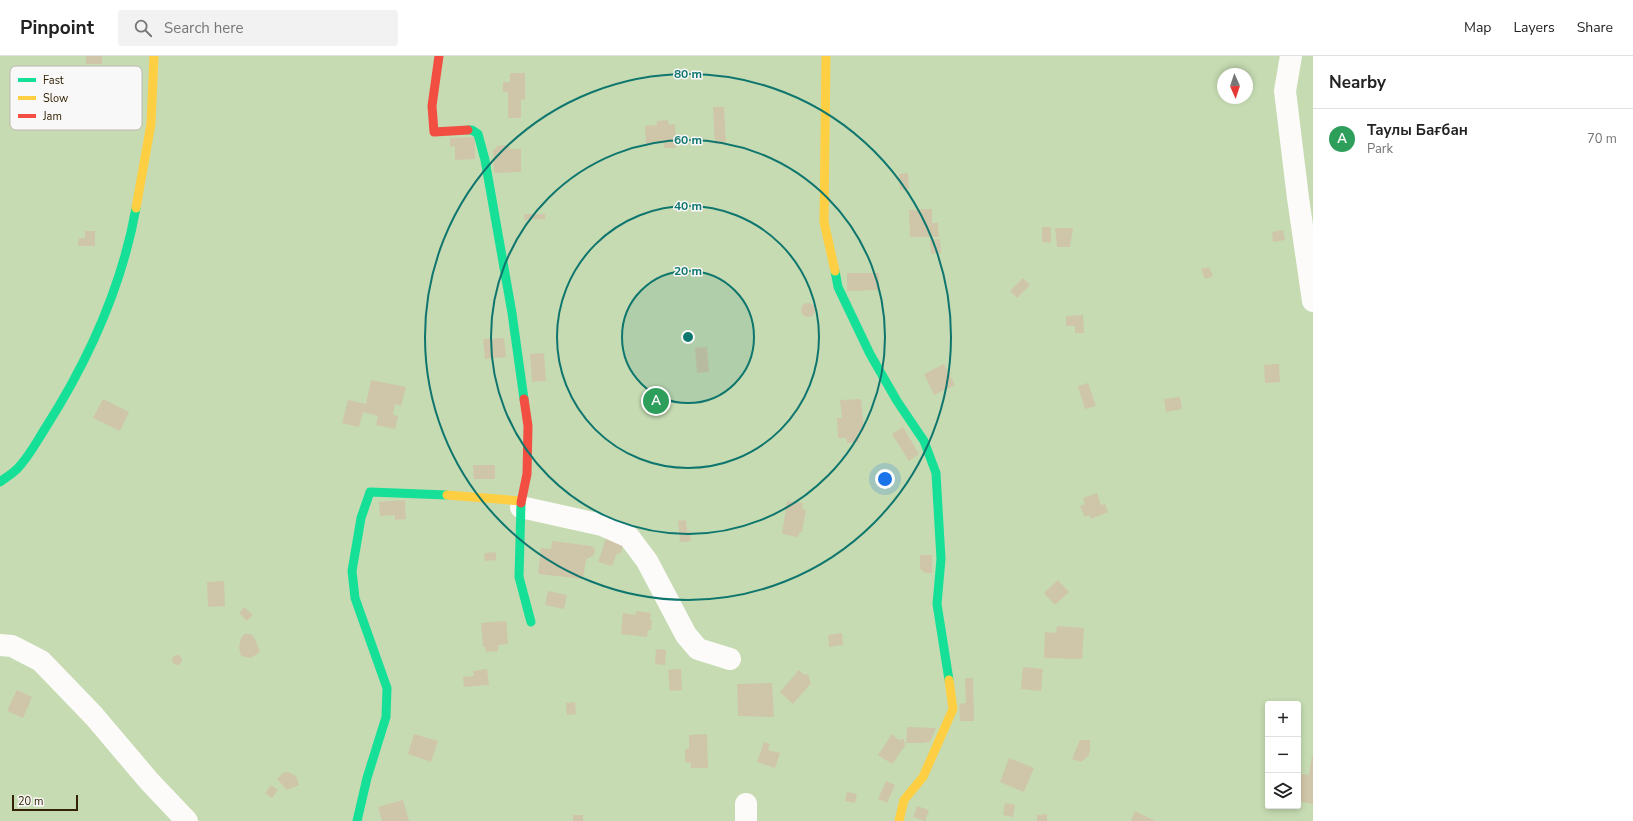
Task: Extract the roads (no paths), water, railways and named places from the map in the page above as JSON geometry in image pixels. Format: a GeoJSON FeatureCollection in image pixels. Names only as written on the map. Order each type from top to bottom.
{"type":"FeatureCollection","features":[{"type":"Feature","properties":{"kind":"street"},"geometry":{"type":"LineString","coordinates":[[0,482],[17,469],[30,452],[64,399],[83,364],[115,287],[133,225],[151,124],[154,56]]}},
{"type":"Feature","properties":{"kind":"street"},"geometry":{"type":"LineString","coordinates":[[439,56],[432,106],[434,132],[472,130],[478,134],[485,160],[512,313],[528,426],[527,474],[521,504],[519,577],[530,622]]}},
{"type":"Feature","properties":{"kind":"street"},"geometry":{"type":"LineString","coordinates":[[826,56],[824,222],[838,287],[870,354],[897,401],[924,441],[936,473],[941,559],[937,604],[953,709],[923,777],[904,800],[899,821]]}},
{"type":"Feature","properties":{"kind":"street"},"geometry":{"type":"LineString","coordinates":[[1291,56],[1285,91],[1298,198],[1313,301]]}},
{"type":"Feature","properties":{"kind":"street"},"geometry":{"type":"LineString","coordinates":[[357,821],[367,778],[386,717],[387,688],[355,598],[352,571],[361,518],[370,492],[402,490],[521,504],[602,525],[629,537],[647,561],[686,634],[698,648],[730,659]]}},
{"type":"Feature","properties":{"kind":"street"},"geometry":{"type":"LineString","coordinates":[[0,645],[12,646],[42,661],[94,716],[187,821]]}},
{"type":"Feature","properties":{"kind":"place","name":"Таулы Бағбан"},"geometry":{"type":"Point","coordinates":[656,401]}}]}
